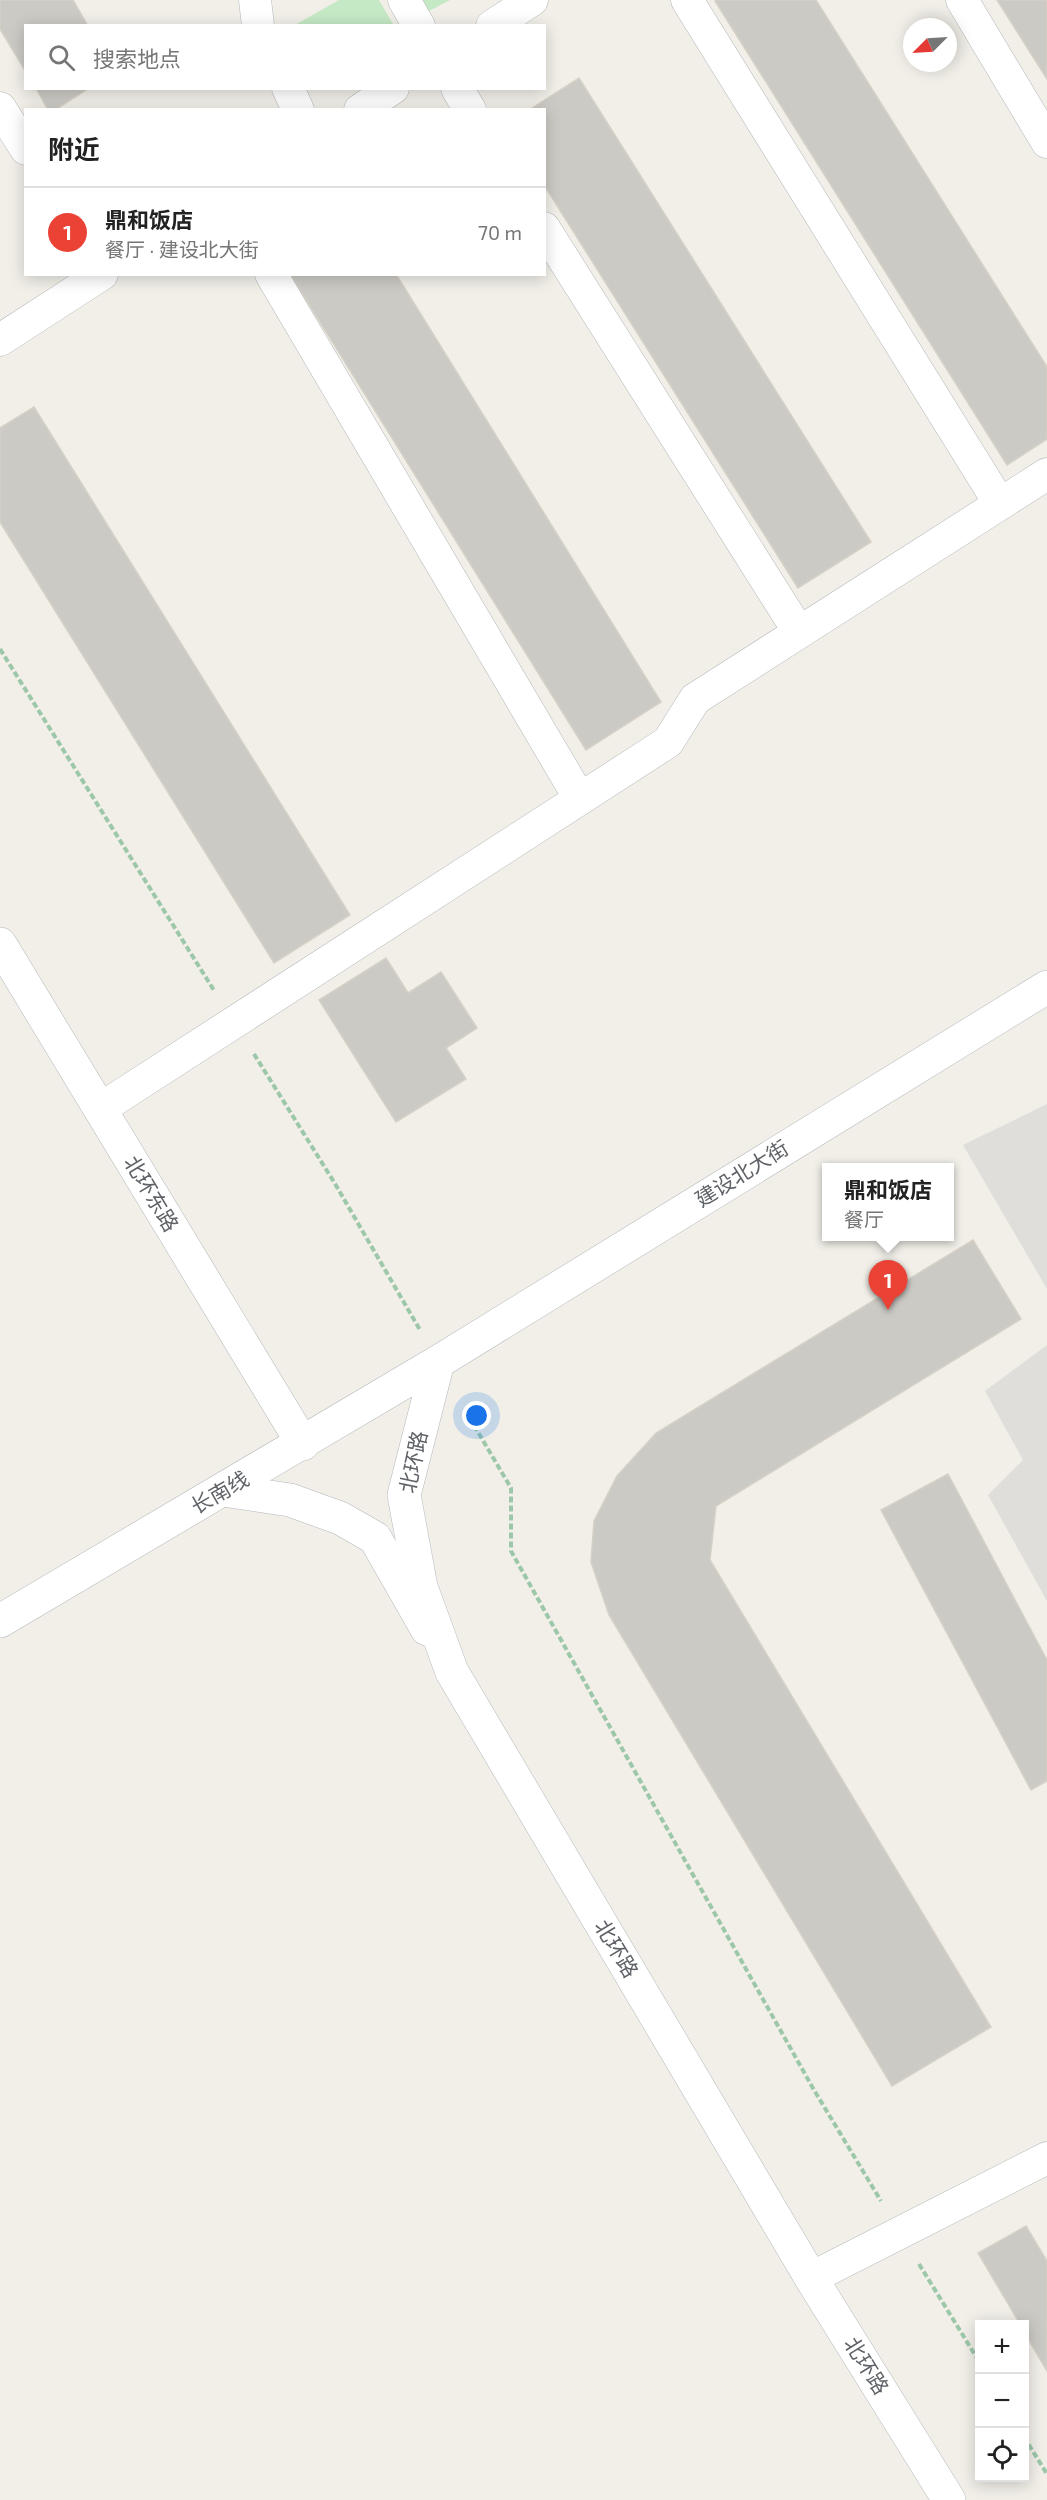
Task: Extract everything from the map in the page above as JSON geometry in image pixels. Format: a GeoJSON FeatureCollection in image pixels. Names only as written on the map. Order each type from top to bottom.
{"type":"FeatureCollection","features":[{"type":"Feature","properties":{"kind":"main road","name":"北环东路"},"geometry":{"type":"LineString","coordinates":[[0,944],[303,1444]]}},
{"type":"Feature","properties":{"kind":"main road","name":"建设北大街"},"geometry":{"type":"LineString","coordinates":[[438,1362],[1047,987]]}},
{"type":"Feature","properties":{"kind":"main road","name":"长南线"},"geometry":{"type":"LineString","coordinates":[[0,1621],[303,1444],[438,1362]]}},
{"type":"Feature","properties":{"kind":"main road","name":"北环路"},"geometry":{"type":"LineString","coordinates":[[438,1362],[404,1495],[421,1587],[452,1672],[811,2278],[950,2500]]}},
{"type":"Feature","properties":{"kind":"main road"},"geometry":{"type":"LineString","coordinates":[[223,1490],[290,1500],[340,1518],[375,1538],[452,1672]]}},
{"type":"Feature","properties":{"kind":"street"},"geometry":{"type":"LineString","coordinates":[[255,0],[258,24]]}},
{"type":"Feature","properties":{"kind":"street"},"geometry":{"type":"LineString","coordinates":[[404,0],[418,24]]}},
{"type":"Feature","properties":{"kind":"street"},"geometry":{"type":"LineString","coordinates":[[495,24],[532,0]]}},
{"type":"Feature","properties":{"kind":"street"},"geometry":{"type":"LineString","coordinates":[[687,0],[1000,504]]}},
{"type":"Feature","properties":{"kind":"street"},"geometry":{"type":"LineString","coordinates":[[962,0],[1047,142]]}},
{"type":"Feature","properties":{"kind":"street"},"geometry":{"type":"LineString","coordinates":[[289,90],[297,108]]}},
{"type":"Feature","properties":{"kind":"street"},"geometry":{"type":"LineString","coordinates":[[363,108],[390,90]]}},
{"type":"Feature","properties":{"kind":"street"},"geometry":{"type":"LineString","coordinates":[[458,90],[469,108]]}},
{"type":"Feature","properties":{"kind":"street"},"geometry":{"type":"LineString","coordinates":[[0,108],[24,146]]}},
{"type":"Feature","properties":{"kind":"street"},"geometry":{"type":"LineString","coordinates":[[546,231],[799,632]]}},
{"type":"Feature","properties":{"kind":"street"},"geometry":{"type":"LineString","coordinates":[[0,340],[99,276]]}},
{"type":"Feature","properties":{"kind":"street"},"geometry":{"type":"LineString","coordinates":[[272,276],[580,799]]}},
{"type":"Feature","properties":{"kind":"street"},"geometry":{"type":"LineString","coordinates":[[100,1109],[668,742],[695,699],[1047,474]]}},
{"type":"Feature","properties":{"kind":"street"},"geometry":{"type":"LineString","coordinates":[[811,2278],[1047,2158]]}},
{"type":"Feature","properties":{"kind":"path"},"geometry":{"type":"LineString","coordinates":[[0,649],[334,1182],[511,1488],[511,1551],[814,2090],[975,2355]]}},
{"type":"Feature","properties":{"kind":"path"},"geometry":{"type":"LineString","coordinates":[[1029,2446],[1047,2475]]}},
{"type":"Feature","properties":{"kind":"shaded area"},"geometry":{"type":"Polygon","coordinates":[[[1047,1104],[1047,1289],[963,1145],[1047,1104]]]}},
{"type":"Feature","properties":{"kind":"shaded area"},"geometry":{"type":"Polygon","coordinates":[[[1047,1345],[1047,1601],[988,1495],[1023,1460],[985,1391],[1047,1345]]]}},
{"type":"Feature","properties":{"kind":"green space"},"geometry":{"type":"Polygon","coordinates":[[[339,0],[379,0],[393,24],[297,24],[339,0]]]}},
{"type":"Feature","properties":{"kind":"green space"},"geometry":{"type":"Polygon","coordinates":[[[422,0],[450,0],[429,11],[422,0]]]}},
{"type":"Feature","properties":{"kind":"building"},"geometry":{"type":"Polygon","coordinates":[[[0,0],[73,0],[87,24],[24,24],[24,69],[0,29],[0,0]]]}},
{"type":"Feature","properties":{"kind":"building"},"geometry":{"type":"Polygon","coordinates":[[[716,0],[816,0],[1047,367],[1047,439],[1007,465],[716,0]]]}},
{"type":"Feature","properties":{"kind":"building"},"geometry":{"type":"Polygon","coordinates":[[[997,0],[1047,0],[1047,79],[997,0]]]}},
{"type":"Feature","properties":{"kind":"building"},"geometry":{"type":"Polygon","coordinates":[[[579,78],[871,542],[798,588],[546,188],[546,108],[532,108],[579,78]]]}},
{"type":"Feature","properties":{"kind":"building"},"geometry":{"type":"Polygon","coordinates":[[[37,90],[86,90],[58,108],[47,108],[37,90]]]}},
{"type":"Feature","properties":{"kind":"building"},"geometry":{"type":"Polygon","coordinates":[[[291,276],[397,276],[661,702],[586,750],[291,276]]]}},
{"type":"Feature","properties":{"kind":"building"},"geometry":{"type":"Polygon","coordinates":[[[34,407],[350,915],[274,963],[0,522],[0,428],[34,407]]]}},
{"type":"Feature","properties":{"kind":"building"},"geometry":{"type":"Polygon","coordinates":[[[386,958],[408,993],[441,972],[477,1028],[446,1048],[466,1079],[396,1122],[319,1000],[386,958]]]}},
{"type":"Feature","properties":{"kind":"building"},"geometry":{"type":"Polygon","coordinates":[[[973,1240],[1021,1319],[716,1506],[710,1560],[991,2027],[892,2086],[609,1615],[591,1562],[594,1521],[617,1476],[656,1433],[973,1240]]]}},
{"type":"Feature","properties":{"kind":"building"},"geometry":{"type":"Polygon","coordinates":[[[948,1474],[1047,1660],[1047,1781],[1031,1790],[881,1510],[948,1474]]]}},
{"type":"Feature","properties":{"kind":"building"},"geometry":{"type":"Polygon","coordinates":[[[1026,2226],[1047,2261],[1047,2371],[1029,2340],[1029,2320],[1018,2320],[978,2253],[1026,2226]]]}},
{"type":"Feature","properties":{"kind":"place","name":"鼎和饭店"},"geometry":{"type":"Point","coordinates":[888,1310]}}]}
